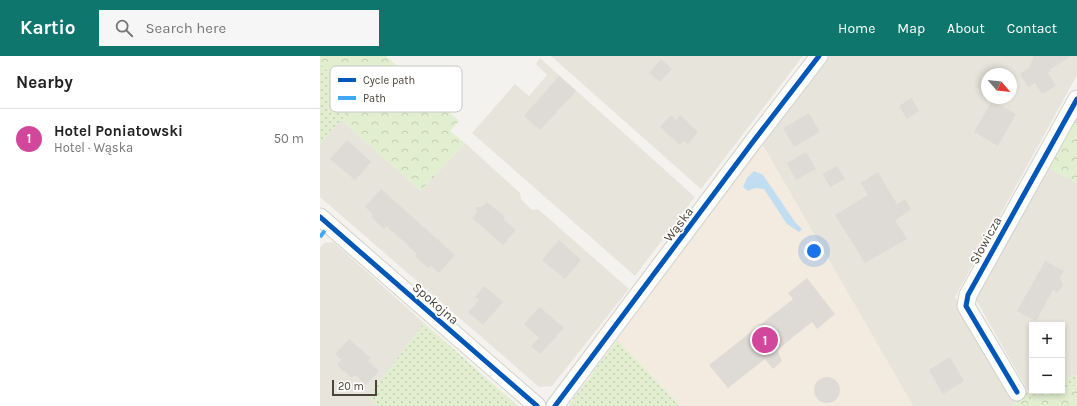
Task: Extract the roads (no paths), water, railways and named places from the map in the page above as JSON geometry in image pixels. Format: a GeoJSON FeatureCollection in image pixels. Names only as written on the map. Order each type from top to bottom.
{"type":"FeatureCollection","features":[{"type":"Feature","properties":{"kind":"street","name":"Wąska"},"geometry":{"type":"LineString","coordinates":[[555,406],[819,56]]}},
{"type":"Feature","properties":{"kind":"street","name":"Słowicza"},"geometry":{"type":"LineString","coordinates":[[1017,392],[966,306],[968,295],[1077,100]]}},
{"type":"Feature","properties":{"kind":"street","name":"Spokojna"},"geometry":{"type":"LineString","coordinates":[[323,226],[537,406]]}},
{"type":"Feature","properties":{"kind":"water"},"geometry":{"type":"Polygon","coordinates":[[[754,171],[763,175],[795,222],[802,229],[799,232],[787,224],[764,189],[755,188],[748,191],[743,187],[747,178],[754,171]]]}},
{"type":"Feature","properties":{"kind":"place","name":"Hotel Poniatowski"},"geometry":{"type":"Point","coordinates":[765,340]}}]}
